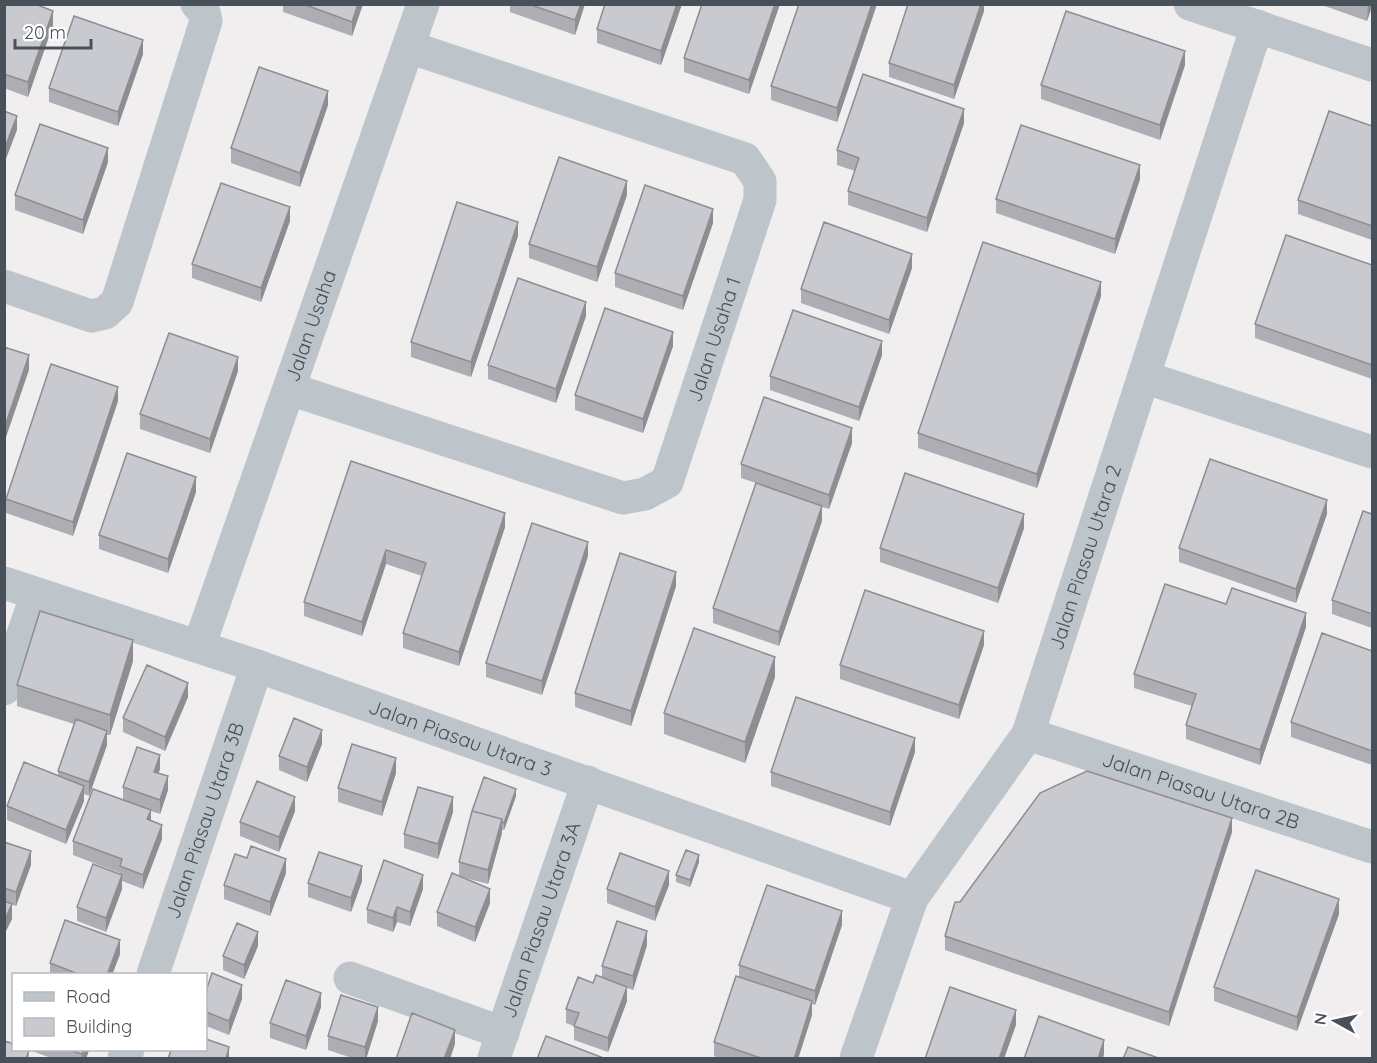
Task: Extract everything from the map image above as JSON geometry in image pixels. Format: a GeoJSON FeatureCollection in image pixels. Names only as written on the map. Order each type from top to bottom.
{"type":"FeatureCollection","features":[{"type":"Feature","properties":{"kind":"street"},"geometry":{"type":"LineString","coordinates":[[4,286],[91,316],[105,313],[117,302],[206,21],[204,12],[197,4]]}},
{"type":"Feature","properties":{"kind":"street","name":"Jalan Usaha"},"geometry":{"type":"LineString","coordinates":[[199,646],[423,4]]}},
{"type":"Feature","properties":{"kind":"street"},"geometry":{"type":"LineString","coordinates":[[1190,4],[1372,65]]}},
{"type":"Feature","properties":{"kind":"street","name":"Jalan Piasau Utara 2"},"geometry":{"type":"LineString","coordinates":[[856,1059],[912,898],[1028,734],[1257,26]]}},
{"type":"Feature","properties":{"kind":"street","name":"Jalan Usaha 1"},"geometry":{"type":"LineString","coordinates":[[290,388],[623,498],[645,494],[667,482],[760,200],[760,181],[745,159],[409,47]]}},
{"type":"Feature","properties":{"kind":"street"},"geometry":{"type":"LineString","coordinates":[[1144,377],[1372,451]]}},
{"type":"Feature","properties":{"kind":"street","name":"Jalan Piasau Utara 3"},"geometry":{"type":"LineString","coordinates":[[4,583],[257,666],[912,898]]}},
{"type":"Feature","properties":{"kind":"street"},"geometry":{"type":"LineString","coordinates":[[4,689],[37,594]]}},
{"type":"Feature","properties":{"kind":"street","name":"Jalan Piasau Utara 3B"},"geometry":{"type":"LineString","coordinates":[[154,973],[257,666]]}},
{"type":"Feature","properties":{"kind":"street","name":"Jalan Piasau Utara 2B"},"geometry":{"type":"LineString","coordinates":[[1028,734],[1372,847]]}},
{"type":"Feature","properties":{"kind":"street","name":"Jalan Piasau Utara 3A"},"geometry":{"type":"LineString","coordinates":[[499,1046],[588,782]]}},
{"type":"Feature","properties":{"kind":"street"},"geometry":{"type":"LineString","coordinates":[[350,978],[499,1046]]}},
{"type":"Feature","properties":{"kind":"building"},"geometry":{"type":"Polygon","coordinates":[[[4,4],[35,4],[53,11],[28,82],[4,74],[4,4]]]}},
{"type":"Feature","properties":{"kind":"building"},"geometry":{"type":"Polygon","coordinates":[[[303,4],[358,4],[352,22],[303,4]]]}},
{"type":"Feature","properties":{"kind":"building"},"geometry":{"type":"Polygon","coordinates":[[[528,4],[581,4],[575,20],[528,4]]]}},
{"type":"Feature","properties":{"kind":"building"},"geometry":{"type":"Polygon","coordinates":[[[605,4],[677,4],[661,51],[597,29],[605,4]]]}},
{"type":"Feature","properties":{"kind":"building"},"geometry":{"type":"Polygon","coordinates":[[[702,4],[775,4],[749,80],[684,58],[702,4]]]}},
{"type":"Feature","properties":{"kind":"building"},"geometry":{"type":"Polygon","coordinates":[[[799,4],[872,4],[837,108],[771,86],[799,4]]]}},
{"type":"Feature","properties":{"kind":"building"},"geometry":{"type":"Polygon","coordinates":[[[908,4],[981,4],[954,85],[889,63],[908,4]]]}},
{"type":"Feature","properties":{"kind":"building"},"geometry":{"type":"Polygon","coordinates":[[[1066,11],[1185,51],[1160,125],[1041,85],[1066,11]]]}},
{"type":"Feature","properties":{"kind":"building"},"geometry":{"type":"Polygon","coordinates":[[[74,16],[143,40],[118,112],[49,88],[74,16]]]}},
{"type":"Feature","properties":{"kind":"building"},"geometry":{"type":"Polygon","coordinates":[[[259,67],[328,91],[300,173],[231,148],[259,67]]]}},
{"type":"Feature","properties":{"kind":"building"},"geometry":{"type":"Polygon","coordinates":[[[863,74],[964,109],[927,218],[848,191],[859,158],[837,150],[863,74]]]}},
{"type":"Feature","properties":{"kind":"building"},"geometry":{"type":"Polygon","coordinates":[[[4,111],[17,116],[4,150],[4,111]]]}},
{"type":"Feature","properties":{"kind":"building"},"geometry":{"type":"Polygon","coordinates":[[[1329,111],[1372,126],[1372,226],[1298,200],[1329,111]]]}},
{"type":"Feature","properties":{"kind":"building"},"geometry":{"type":"Polygon","coordinates":[[[40,124],[108,148],[83,220],[15,195],[40,124]]]}},
{"type":"Feature","properties":{"kind":"building"},"geometry":{"type":"Polygon","coordinates":[[[1021,125],[1140,165],[1115,239],[996,199],[1021,125]]]}},
{"type":"Feature","properties":{"kind":"building"},"geometry":{"type":"Polygon","coordinates":[[[559,157],[627,181],[597,267],[529,244],[559,157]]]}},
{"type":"Feature","properties":{"kind":"building"},"geometry":{"type":"Polygon","coordinates":[[[221,183],[290,207],[261,288],[192,264],[221,183]]]}},
{"type":"Feature","properties":{"kind":"building"},"geometry":{"type":"Polygon","coordinates":[[[645,185],[713,209],[683,296],[615,273],[645,185]]]}},
{"type":"Feature","properties":{"kind":"building"},"geometry":{"type":"Polygon","coordinates":[[[457,202],[518,222],[471,362],[411,342],[457,202]]]}},
{"type":"Feature","properties":{"kind":"building"},"geometry":{"type":"Polygon","coordinates":[[[824,222],[912,254],[889,320],[801,289],[824,222]]]}},
{"type":"Feature","properties":{"kind":"building"},"geometry":{"type":"Polygon","coordinates":[[[1286,235],[1372,265],[1372,365],[1255,324],[1286,235]]]}},
{"type":"Feature","properties":{"kind":"building"},"geometry":{"type":"Polygon","coordinates":[[[983,242],[1101,282],[1037,474],[918,433],[983,242]]]}},
{"type":"Feature","properties":{"kind":"building"},"geometry":{"type":"Polygon","coordinates":[[[518,278],[586,302],[556,389],[488,365],[518,278]]]}},
{"type":"Feature","properties":{"kind":"building"},"geometry":{"type":"Polygon","coordinates":[[[605,308],[673,332],[643,419],[575,395],[605,308]]]}},
{"type":"Feature","properties":{"kind":"building"},"geometry":{"type":"Polygon","coordinates":[[[793,310],[882,341],[859,407],[770,376],[793,310]]]}},
{"type":"Feature","properties":{"kind":"building"},"geometry":{"type":"Polygon","coordinates":[[[169,333],[238,357],[210,439],[140,414],[169,333]]]}},
{"type":"Feature","properties":{"kind":"building"},"geometry":{"type":"Polygon","coordinates":[[[4,347],[29,355],[4,429],[4,347]]]}},
{"type":"Feature","properties":{"kind":"building"},"geometry":{"type":"Polygon","coordinates":[[[51,364],[118,387],[73,522],[6,499],[51,364]]]}},
{"type":"Feature","properties":{"kind":"building"},"geometry":{"type":"Polygon","coordinates":[[[764,397],[852,428],[829,495],[741,464],[764,397]]]}},
{"type":"Feature","properties":{"kind":"building"},"geometry":{"type":"Polygon","coordinates":[[[127,453],[196,477],[168,559],[99,535],[127,453]]]}},
{"type":"Feature","properties":{"kind":"building"},"geometry":{"type":"Polygon","coordinates":[[[1210,459],[1327,500],[1296,589],[1179,548],[1210,459]]]}},
{"type":"Feature","properties":{"kind":"building"},"geometry":{"type":"Polygon","coordinates":[[[351,461],[505,513],[459,652],[403,633],[426,563],[386,550],[362,622],[304,602],[351,461]]]}},
{"type":"Feature","properties":{"kind":"building"},"geometry":{"type":"Polygon","coordinates":[[[905,473],[1024,514],[998,588],[880,548],[905,473]]]}},
{"type":"Feature","properties":{"kind":"building"},"geometry":{"type":"Polygon","coordinates":[[[756,483],[822,506],[779,632],[713,608],[756,483]]]}},
{"type":"Feature","properties":{"kind":"building"},"geometry":{"type":"Polygon","coordinates":[[[1363,511],[1372,514],[1372,614],[1332,600],[1363,511]]]}},
{"type":"Feature","properties":{"kind":"building"},"geometry":{"type":"Polygon","coordinates":[[[532,523],[588,542],[542,681],[486,663],[532,523]]]}},
{"type":"Feature","properties":{"kind":"building"},"geometry":{"type":"Polygon","coordinates":[[[620,553],[676,572],[631,711],[575,693],[620,553]]]}},
{"type":"Feature","properties":{"kind":"building"},"geometry":{"type":"Polygon","coordinates":[[[1165,584],[1226,604],[1232,588],[1306,613],[1260,750],[1186,725],[1196,694],[1134,674],[1165,584]]]}},
{"type":"Feature","properties":{"kind":"building"},"geometry":{"type":"Polygon","coordinates":[[[865,590],[984,631],[959,705],[840,665],[865,590]]]}},
{"type":"Feature","properties":{"kind":"building"},"geometry":{"type":"Polygon","coordinates":[[[40,611],[133,640],[110,715],[17,685],[40,611]]]}},
{"type":"Feature","properties":{"kind":"building"},"geometry":{"type":"Polygon","coordinates":[[[694,628],[775,657],[745,742],[664,713],[694,628]]]}},
{"type":"Feature","properties":{"kind":"building"},"geometry":{"type":"Polygon","coordinates":[[[1322,633],[1372,651],[1372,751],[1291,722],[1322,633]]]}},
{"type":"Feature","properties":{"kind":"building"},"geometry":{"type":"Polygon","coordinates":[[[147,665],[188,683],[165,737],[123,718],[147,665]]]}},
{"type":"Feature","properties":{"kind":"building"},"geometry":{"type":"Polygon","coordinates":[[[796,697],[915,738],[890,812],[771,772],[796,697]]]}},
{"type":"Feature","properties":{"kind":"building"},"geometry":{"type":"Polygon","coordinates":[[[294,718],[322,730],[307,767],[279,756],[294,718]]]}},
{"type":"Feature","properties":{"kind":"building"},"geometry":{"type":"Polygon","coordinates":[[[76,719],[107,731],[89,782],[58,771],[76,719]]]}},
{"type":"Feature","properties":{"kind":"building"},"geometry":{"type":"Polygon","coordinates":[[[352,744],[396,758],[382,802],[338,788],[352,744]]]}},
{"type":"Feature","properties":{"kind":"building"},"geometry":{"type":"Polygon","coordinates":[[[137,747],[160,755],[154,772],[168,776],[160,800],[123,787],[137,747]]]}},
{"type":"Feature","properties":{"kind":"building"},"geometry":{"type":"Polygon","coordinates":[[[24,762],[84,786],[66,830],[7,806],[24,762]]]}},
{"type":"Feature","properties":{"kind":"building"},"geometry":{"type":"Polygon","coordinates":[[[1087,771],[1232,818],[1169,1012],[945,936],[955,902],[960,902],[1040,793],[1087,771]]]}},
{"type":"Feature","properties":{"kind":"building"},"geometry":{"type":"Polygon","coordinates":[[[484,777],[516,789],[504,823],[502,819],[472,811],[484,777]]]}},
{"type":"Feature","properties":{"kind":"building"},"geometry":{"type":"Polygon","coordinates":[[[257,781],[295,797],[279,837],[240,822],[257,781]]]}},
{"type":"Feature","properties":{"kind":"building"},"geometry":{"type":"Polygon","coordinates":[[[418,787],[453,797],[438,844],[404,834],[418,787]]]}},
{"type":"Feature","properties":{"kind":"building"},"geometry":{"type":"Polygon","coordinates":[[[93,789],[151,810],[147,819],[162,825],[143,875],[120,866],[122,859],[73,841],[93,789]]]}},
{"type":"Feature","properties":{"kind":"building"},"geometry":{"type":"Polygon","coordinates":[[[472,811],[502,819],[488,870],[459,862],[472,811]]]}},
{"type":"Feature","properties":{"kind":"building"},"geometry":{"type":"Polygon","coordinates":[[[4,842],[31,851],[16,892],[4,888],[4,842]]]}},
{"type":"Feature","properties":{"kind":"building"},"geometry":{"type":"Polygon","coordinates":[[[251,846],[286,859],[270,902],[224,885],[235,854],[247,858],[251,846]]]}},
{"type":"Feature","properties":{"kind":"building"},"geometry":{"type":"Polygon","coordinates":[[[686,850],[699,855],[690,880],[676,875],[686,850]]]}},
{"type":"Feature","properties":{"kind":"building"},"geometry":{"type":"Polygon","coordinates":[[[319,852],[362,866],[351,898],[308,883],[319,852]]]}},
{"type":"Feature","properties":{"kind":"building"},"geometry":{"type":"Polygon","coordinates":[[[620,853],[669,871],[655,907],[607,889],[620,853]]]}},
{"type":"Feature","properties":{"kind":"building"},"geometry":{"type":"Polygon","coordinates":[[[384,860],[423,875],[410,912],[397,907],[393,918],[367,909],[384,860]]]}},
{"type":"Feature","properties":{"kind":"building"},"geometry":{"type":"Polygon","coordinates":[[[93,864],[122,875],[106,918],[77,907],[93,864]]]}},
{"type":"Feature","properties":{"kind":"building"},"geometry":{"type":"Polygon","coordinates":[[[1256,870],[1339,899],[1297,1017],[1214,987],[1256,870]]]}},
{"type":"Feature","properties":{"kind":"building"},"geometry":{"type":"Polygon","coordinates":[[[452,873],[490,889],[475,927],[437,912],[452,873]]]}},
{"type":"Feature","properties":{"kind":"building"},"geometry":{"type":"Polygon","coordinates":[[[767,885],[842,911],[815,991],[739,965],[767,885]]]}},
{"type":"Feature","properties":{"kind":"building"},"geometry":{"type":"Polygon","coordinates":[[[4,901],[12,904],[4,921],[4,901]]]}},
{"type":"Feature","properties":{"kind":"building"},"geometry":{"type":"Polygon","coordinates":[[[65,920],[120,940],[108,973],[76,973],[50,963],[65,920]]]}},
{"type":"Feature","properties":{"kind":"building"},"geometry":{"type":"Polygon","coordinates":[[[617,921],[647,931],[633,976],[602,966],[617,921]]]}},
{"type":"Feature","properties":{"kind":"building"},"geometry":{"type":"Polygon","coordinates":[[[237,923],[258,932],[244,965],[223,956],[237,923]]]}},
{"type":"Feature","properties":{"kind":"building"},"geometry":{"type":"Polygon","coordinates":[[[212,973],[242,985],[229,1021],[207,1012],[207,988],[212,973]]]}},
{"type":"Feature","properties":{"kind":"building"},"geometry":{"type":"Polygon","coordinates":[[[596,975],[627,987],[608,1038],[574,1026],[579,1013],[566,1009],[578,977],[593,983],[596,975]]]}},
{"type":"Feature","properties":{"kind":"building"},"geometry":{"type":"Polygon","coordinates":[[[736,976],[812,1001],[794,1059],[764,1059],[714,1042],[736,976]]]}},
{"type":"Feature","properties":{"kind":"building"},"geometry":{"type":"Polygon","coordinates":[[[286,980],[321,993],[306,1036],[270,1023],[286,980]]]}},
{"type":"Feature","properties":{"kind":"building"},"geometry":{"type":"Polygon","coordinates":[[[950,987],[1016,1010],[999,1059],[925,1059],[950,987]]]}},
{"type":"Feature","properties":{"kind":"building"},"geometry":{"type":"Polygon","coordinates":[[[341,995],[378,1007],[365,1047],[328,1036],[341,995]]]}},
{"type":"Feature","properties":{"kind":"building"},"geometry":{"type":"Polygon","coordinates":[[[412,1013],[455,1030],[444,1059],[396,1059],[412,1013]]]}},
{"type":"Feature","properties":{"kind":"building"},"geometry":{"type":"Polygon","coordinates":[[[1039,1016],[1104,1040],[1098,1059],[1024,1059],[1039,1016]]]}},
{"type":"Feature","properties":{"kind":"building"},"geometry":{"type":"Polygon","coordinates":[[[546,1036],[606,1059],[537,1059],[546,1036]]]}},
{"type":"Feature","properties":{"kind":"building"},"geometry":{"type":"Polygon","coordinates":[[[207,1039],[229,1047],[226,1059],[168,1059],[171,1051],[207,1051],[207,1039]]]}},
{"type":"Feature","properties":{"kind":"building"},"geometry":{"type":"Polygon","coordinates":[[[5,1041],[12,1043],[12,1051],[29,1051],[26,1059],[4,1059],[5,1041]]]}},
{"type":"Feature","properties":{"kind":"building"},"geometry":{"type":"Polygon","coordinates":[[[1128,1047],[1161,1059],[1123,1059],[1128,1047]]]}}]}
